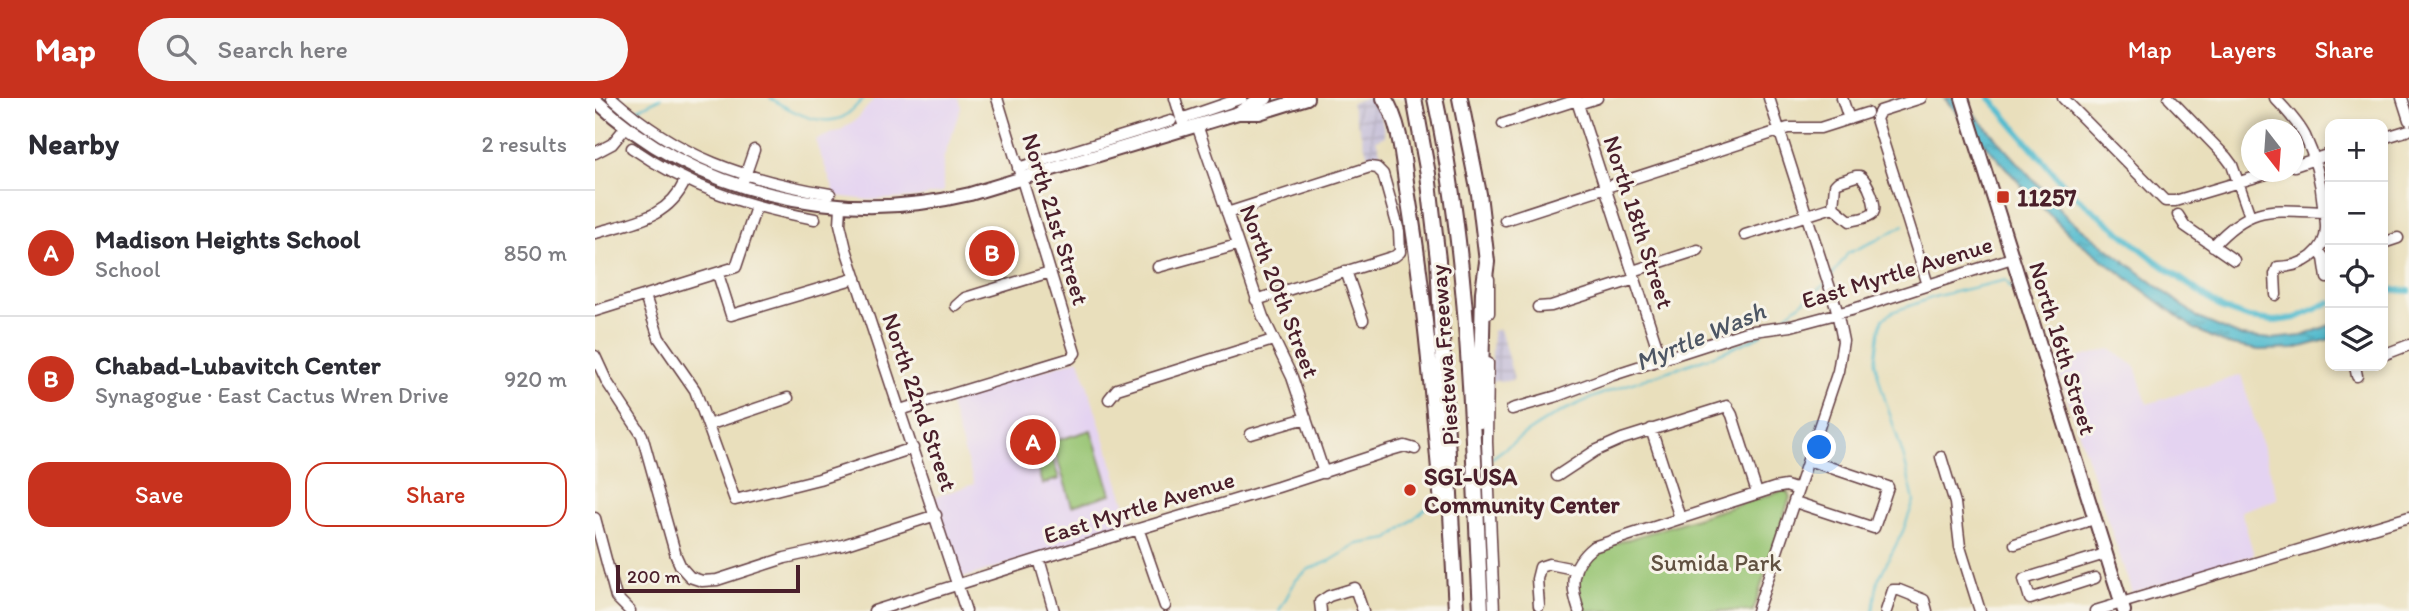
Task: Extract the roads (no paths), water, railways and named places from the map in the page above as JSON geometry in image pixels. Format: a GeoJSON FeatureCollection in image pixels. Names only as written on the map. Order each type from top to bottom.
{"type":"FeatureCollection","features":[{"type":"Feature","properties":{"kind":"highway"},"geometry":{"type":"LineString","coordinates":[[1384,98],[1394,120],[1419,263],[1447,558],[1455,581]]}},
{"type":"Feature","properties":{"kind":"highway"},"geometry":{"type":"LineString","coordinates":[[1394,120],[1398,98]]}},
{"type":"Feature","properties":{"kind":"highway","name":"Piestewa Freeway"},"geometry":{"type":"LineString","coordinates":[[1414,98],[1428,174],[1438,260],[1456,611]]}},
{"type":"Feature","properties":{"kind":"highway","name":"Piestewa Freeway"},"geometry":{"type":"LineString","coordinates":[[1435,98],[1456,209],[1461,257],[1469,360],[1481,611]]}},
{"type":"Feature","properties":{"kind":"highway"},"geometry":{"type":"LineString","coordinates":[[1460,98],[1479,194],[1487,262],[1483,292],[1480,444],[1483,535],[1479,573]]}},
{"type":"Feature","properties":{"kind":"main road"},"geometry":{"type":"LineString","coordinates":[[1238,113],[1266,98]]}},
{"type":"Feature","properties":{"kind":"main road"},"geometry":{"type":"LineString","coordinates":[[595,100],[627,127],[692,167],[744,181],[784,198],[841,206],[875,207],[931,202],[970,194],[1020,174],[1183,123],[1238,113],[1259,113],[1307,98]]}},
{"type":"Feature","properties":{"kind":"main road","name":"North 16th Street"},"geometry":{"type":"LineString","coordinates":[[1962,98],[2123,607]]}},
{"type":"Feature","properties":{"kind":"street"},"geometry":{"type":"LineString","coordinates":[[612,98],[652,130],[679,147],[744,181],[830,194]]}},
{"type":"Feature","properties":{"kind":"street","name":"North 21st Street"},"geometry":{"type":"LineString","coordinates":[[900,410],[1071,358],[1075,353],[997,98]]}},
{"type":"Feature","properties":{"kind":"street","name":"North 20th Street"},"geometry":{"type":"LineString","coordinates":[[1175,98],[1183,123],[1227,213],[1257,300],[1292,377],[1324,473]]}},
{"type":"Feature","properties":{"kind":"street"},"geometry":{"type":"LineString","coordinates":[[1183,123],[1242,98]]}},
{"type":"Feature","properties":{"kind":"street"},"geometry":{"type":"LineString","coordinates":[[1503,124],[1577,101],[1597,98]]}},
{"type":"Feature","properties":{"kind":"street"},"geometry":{"type":"LineString","coordinates":[[1757,611],[1775,568],[1841,358],[1843,341],[1838,313],[1769,98]]}},
{"type":"Feature","properties":{"kind":"street"},"geometry":{"type":"LineString","coordinates":[[1842,98],[1849,119]]}},
{"type":"Feature","properties":{"kind":"street"},"geometry":{"type":"LineString","coordinates":[[1505,220],[1780,131],[1799,127],[1820,128],[1921,98]]}},
{"type":"Feature","properties":{"kind":"street"},"geometry":{"type":"LineString","coordinates":[[2063,98],[2165,201],[2241,181]]}},
{"type":"Feature","properties":{"kind":"street"},"geometry":{"type":"LineString","coordinates":[[2169,98],[2232,165],[2251,216]]}},
{"type":"Feature","properties":{"kind":"street"},"geometry":{"type":"LineString","coordinates":[[2402,98],[2409,120]]}},
{"type":"Feature","properties":{"kind":"street"},"geometry":{"type":"LineString","coordinates":[[2277,99],[2304,134],[2321,189],[2325,216]]}},
{"type":"Feature","properties":{"kind":"street","name":"North 18th Street"},"geometry":{"type":"LineString","coordinates":[[1577,101],[1661,359]]}},
{"type":"Feature","properties":{"kind":"street"},"geometry":{"type":"LineString","coordinates":[[1872,114],[1876,119],[1928,285]]}},
{"type":"Feature","properties":{"kind":"street"},"geometry":{"type":"LineString","coordinates":[[595,153],[612,144],[627,127]]}},
{"type":"Feature","properties":{"kind":"street"},"geometry":{"type":"LineString","coordinates":[[2388,137],[2409,131]]}},
{"type":"Feature","properties":{"kind":"street"},"geometry":{"type":"LineString","coordinates":[[632,148],[685,181],[756,206],[815,219]]}},
{"type":"Feature","properties":{"kind":"street"},"geometry":{"type":"LineString","coordinates":[[744,181],[754,150]]}},
{"type":"Feature","properties":{"kind":"street"},"geometry":{"type":"LineString","coordinates":[[2304,163],[2325,156]]}},
{"type":"Feature","properties":{"kind":"street"},"geometry":{"type":"LineString","coordinates":[[1227,213],[1370,167],[1377,168],[1383,174],[1393,205],[1401,244],[1400,252],[1395,256],[1257,300]]}},
{"type":"Feature","properties":{"kind":"street"},"geometry":{"type":"LineString","coordinates":[[1856,176],[1864,177],[1874,207],[1873,213],[1850,220],[1833,207],[1835,186],[1838,182],[1856,176]]}},
{"type":"Feature","properties":{"kind":"street"},"geometry":{"type":"LineString","coordinates":[[595,233],[642,219],[664,209],[678,195],[685,181]]}},
{"type":"Feature","properties":{"kind":"street"},"geometry":{"type":"LineString","coordinates":[[595,312],[736,267],[756,206]]}},
{"type":"Feature","properties":{"kind":"street","name":"North 22nd Street"},"geometry":{"type":"LineString","coordinates":[[841,206],[840,224],[856,278],[966,611]]}},
{"type":"Feature","properties":{"kind":"street"},"geometry":{"type":"LineString","coordinates":[[1745,235],[1833,207]]}},
{"type":"Feature","properties":{"kind":"street"},"geometry":{"type":"LineString","coordinates":[[2213,246],[2230,227],[2251,216],[2271,211],[2324,212]]}},
{"type":"Feature","properties":{"kind":"street"},"geometry":{"type":"LineString","coordinates":[[2178,215],[2185,226],[2234,260]]}},
{"type":"Feature","properties":{"kind":"street"},"geometry":{"type":"LineString","coordinates":[[2276,295],[2275,274],[2278,267],[2289,267],[2308,260],[2318,250],[2325,235]]}},
{"type":"Feature","properties":{"kind":"street"},"geometry":{"type":"LineString","coordinates":[[2388,241],[2398,238]]}},
{"type":"Feature","properties":{"kind":"street"},"geometry":{"type":"LineString","coordinates":[[1158,267],[1237,245]]}},
{"type":"Feature","properties":{"kind":"street"},"geometry":{"type":"LineString","coordinates":[[1538,307],[1551,306],[1698,250]]}},
{"type":"Feature","properties":{"kind":"street"},"geometry":{"type":"LineString","coordinates":[[2318,250],[2325,265]]}},
{"type":"Feature","properties":{"kind":"street","name":"East Myrtle Avenue"},"geometry":{"type":"LineString","coordinates":[[1512,409],[1755,329],[1791,326],[2012,258]]}},
{"type":"Feature","properties":{"kind":"street"},"geometry":{"type":"LineString","coordinates":[[1487,262],[1490,291],[1487,442],[1494,611]]}},
{"type":"Feature","properties":{"kind":"street"},"geometry":{"type":"LineString","coordinates":[[1346,271],[1363,320]]}},
{"type":"Feature","properties":{"kind":"street"},"geometry":{"type":"LineString","coordinates":[[956,306],[965,298],[1050,272]]}},
{"type":"Feature","properties":{"kind":"street"},"geometry":{"type":"LineString","coordinates":[[718,274],[731,315],[856,278]]}},
{"type":"Feature","properties":{"kind":"street"},"geometry":{"type":"LineString","coordinates":[[645,296],[659,338],[695,390],[735,500],[819,479],[913,448]]}},
{"type":"Feature","properties":{"kind":"street"},"geometry":{"type":"LineString","coordinates":[[1109,399],[1117,389],[1273,340]]}},
{"type":"Feature","properties":{"kind":"street"},"geometry":{"type":"LineString","coordinates":[[2388,353],[2409,345]]}},
{"type":"Feature","properties":{"kind":"street"},"geometry":{"type":"LineString","coordinates":[[595,356],[600,369],[642,435],[676,556],[690,577],[717,580],[785,558],[843,545],[936,515]]}},
{"type":"Feature","properties":{"kind":"street"},"geometry":{"type":"LineString","coordinates":[[708,425],[789,398]]}},
{"type":"Feature","properties":{"kind":"street"},"geometry":{"type":"LineString","coordinates":[[1557,476],[1601,448],[1650,429],[1727,406],[1733,415],[1757,493]]}},
{"type":"Feature","properties":{"kind":"street"},"geometry":{"type":"LineString","coordinates":[[1251,434],[1306,418]]}},
{"type":"Feature","properties":{"kind":"street"},"geometry":{"type":"LineString","coordinates":[[1650,429],[1680,518]]}},
{"type":"Feature","properties":{"kind":"street","name":"East Myrtle Avenue"},"geometry":{"type":"LineString","coordinates":[[874,611],[1139,531],[1405,446],[1415,449]]}},
{"type":"Feature","properties":{"kind":"street"},"geometry":{"type":"LineString","coordinates":[[1941,457],[1955,503],[1960,547],[1980,611]]}},
{"type":"Feature","properties":{"kind":"street"},"geometry":{"type":"LineString","coordinates":[[1794,502],[1874,528],[1888,487],[1808,460]]}},
{"type":"Feature","properties":{"kind":"street"},"geometry":{"type":"LineString","coordinates":[[1579,611],[1572,585],[1574,569],[1585,553],[1601,542],[1757,493],[1786,486],[1798,490]]}},
{"type":"Feature","properties":{"kind":"street"},"geometry":{"type":"LineString","coordinates":[[2095,611],[2123,607],[2409,517]]}},
{"type":"Feature","properties":{"kind":"street"},"geometry":{"type":"LineString","coordinates":[[595,518],[616,597],[630,611]]}},
{"type":"Feature","properties":{"kind":"street"},"geometry":{"type":"LineString","coordinates":[[2015,544],[2094,519]]}},
{"type":"Feature","properties":{"kind":"street"},"geometry":{"type":"LineString","coordinates":[[1139,531],[1165,606]]}},
{"type":"Feature","properties":{"kind":"street"},"geometry":{"type":"LineString","coordinates":[[2095,578],[2030,599],[2024,579],[2105,554]]}},
{"type":"Feature","properties":{"kind":"street"},"geometry":{"type":"LineString","coordinates":[[1039,559],[1054,611]]}},
{"type":"Feature","properties":{"kind":"street"},"geometry":{"type":"LineString","coordinates":[[1539,606],[1537,579],[1540,567],[1549,564],[1574,569]]}},
{"type":"Feature","properties":{"kind":"street"},"geometry":{"type":"LineString","coordinates":[[1321,611],[1320,601],[1355,588],[1363,611]]}},
{"type":"Feature","properties":{"kind":"street"},"geometry":{"type":"LineString","coordinates":[[1886,611],[1893,590],[1899,590],[1924,600],[1927,611]]}},
{"type":"Feature","properties":{"kind":"water"},"geometry":{"type":"Polygon","coordinates":[[[1944,98],[1960,98],[2067,217],[2200,319],[2240,336],[2271,339],[2302,336],[2325,327],[2325,340],[2294,349],[2259,350],[2226,344],[2193,328],[2069,234],[2030,195],[1944,98]]]}},
{"type":"Feature","properties":{"kind":"waterway"},"geometry":{"type":"LineString","coordinates":[[638,109],[661,98]]}},
{"type":"Feature","properties":{"kind":"waterway"},"geometry":{"type":"LineString","coordinates":[[770,98],[805,116],[824,120],[843,117],[864,98]]}},
{"type":"Feature","properties":{"kind":"waterway"},"geometry":{"type":"LineString","coordinates":[[1990,98],[2068,190],[2156,261],[2223,309],[2249,318],[2275,321],[2296,318],[2325,304]]}},
{"type":"Feature","properties":{"kind":"waterway","name":"Myrtle Wash"},"geometry":{"type":"LineString","coordinates":[[1831,277],[1848,253],[1904,225]]}},
{"type":"Feature","properties":{"kind":"waterway"},"geometry":{"type":"LineString","coordinates":[[1873,611],[1878,580],[1903,531],[1914,501],[1875,363],[1883,319],[1892,312],[1937,296],[2006,280],[2011,289],[2017,287]]}},
{"type":"Feature","properties":{"kind":"waterway","name":"Myrtle Wash"},"geometry":{"type":"LineString","coordinates":[[1775,324],[1825,284]]}},
{"type":"Feature","properties":{"kind":"waterway"},"geometry":{"type":"LineString","coordinates":[[2388,289],[2409,291]]}},
{"type":"Feature","properties":{"kind":"waterway","name":"Myrtle Wash"},"geometry":{"type":"LineString","coordinates":[[1492,458],[1537,426],[1589,399],[1714,355],[1763,334]]}},
{"type":"Feature","properties":{"kind":"waterway","name":"Myrtle Wash"},"geometry":{"type":"LineString","coordinates":[[1279,611],[1296,580],[1309,569],[1330,561],[1358,544],[1389,539],[1431,504]]}},
{"type":"Feature","properties":{"kind":"place","name":"11257"},"geometry":{"type":"Point","coordinates":[2003,197]}},
{"type":"Feature","properties":{"kind":"place","name":"Chabad-Lubavitch Center"},"geometry":{"type":"Point","coordinates":[992,253]}},
{"type":"Feature","properties":{"kind":"place","name":"Madison Heights School"},"geometry":{"type":"Point","coordinates":[1033,442]}},
{"type":"Feature","properties":{"kind":"place","name":"SGI-USA Community Center"},"geometry":{"type":"Point","coordinates":[1410,490]}},
{"type":"Feature","properties":{"kind":"park label","name":"Sumida Park"},"geometry":{"type":"Point","coordinates":[1716,562]}}]}
